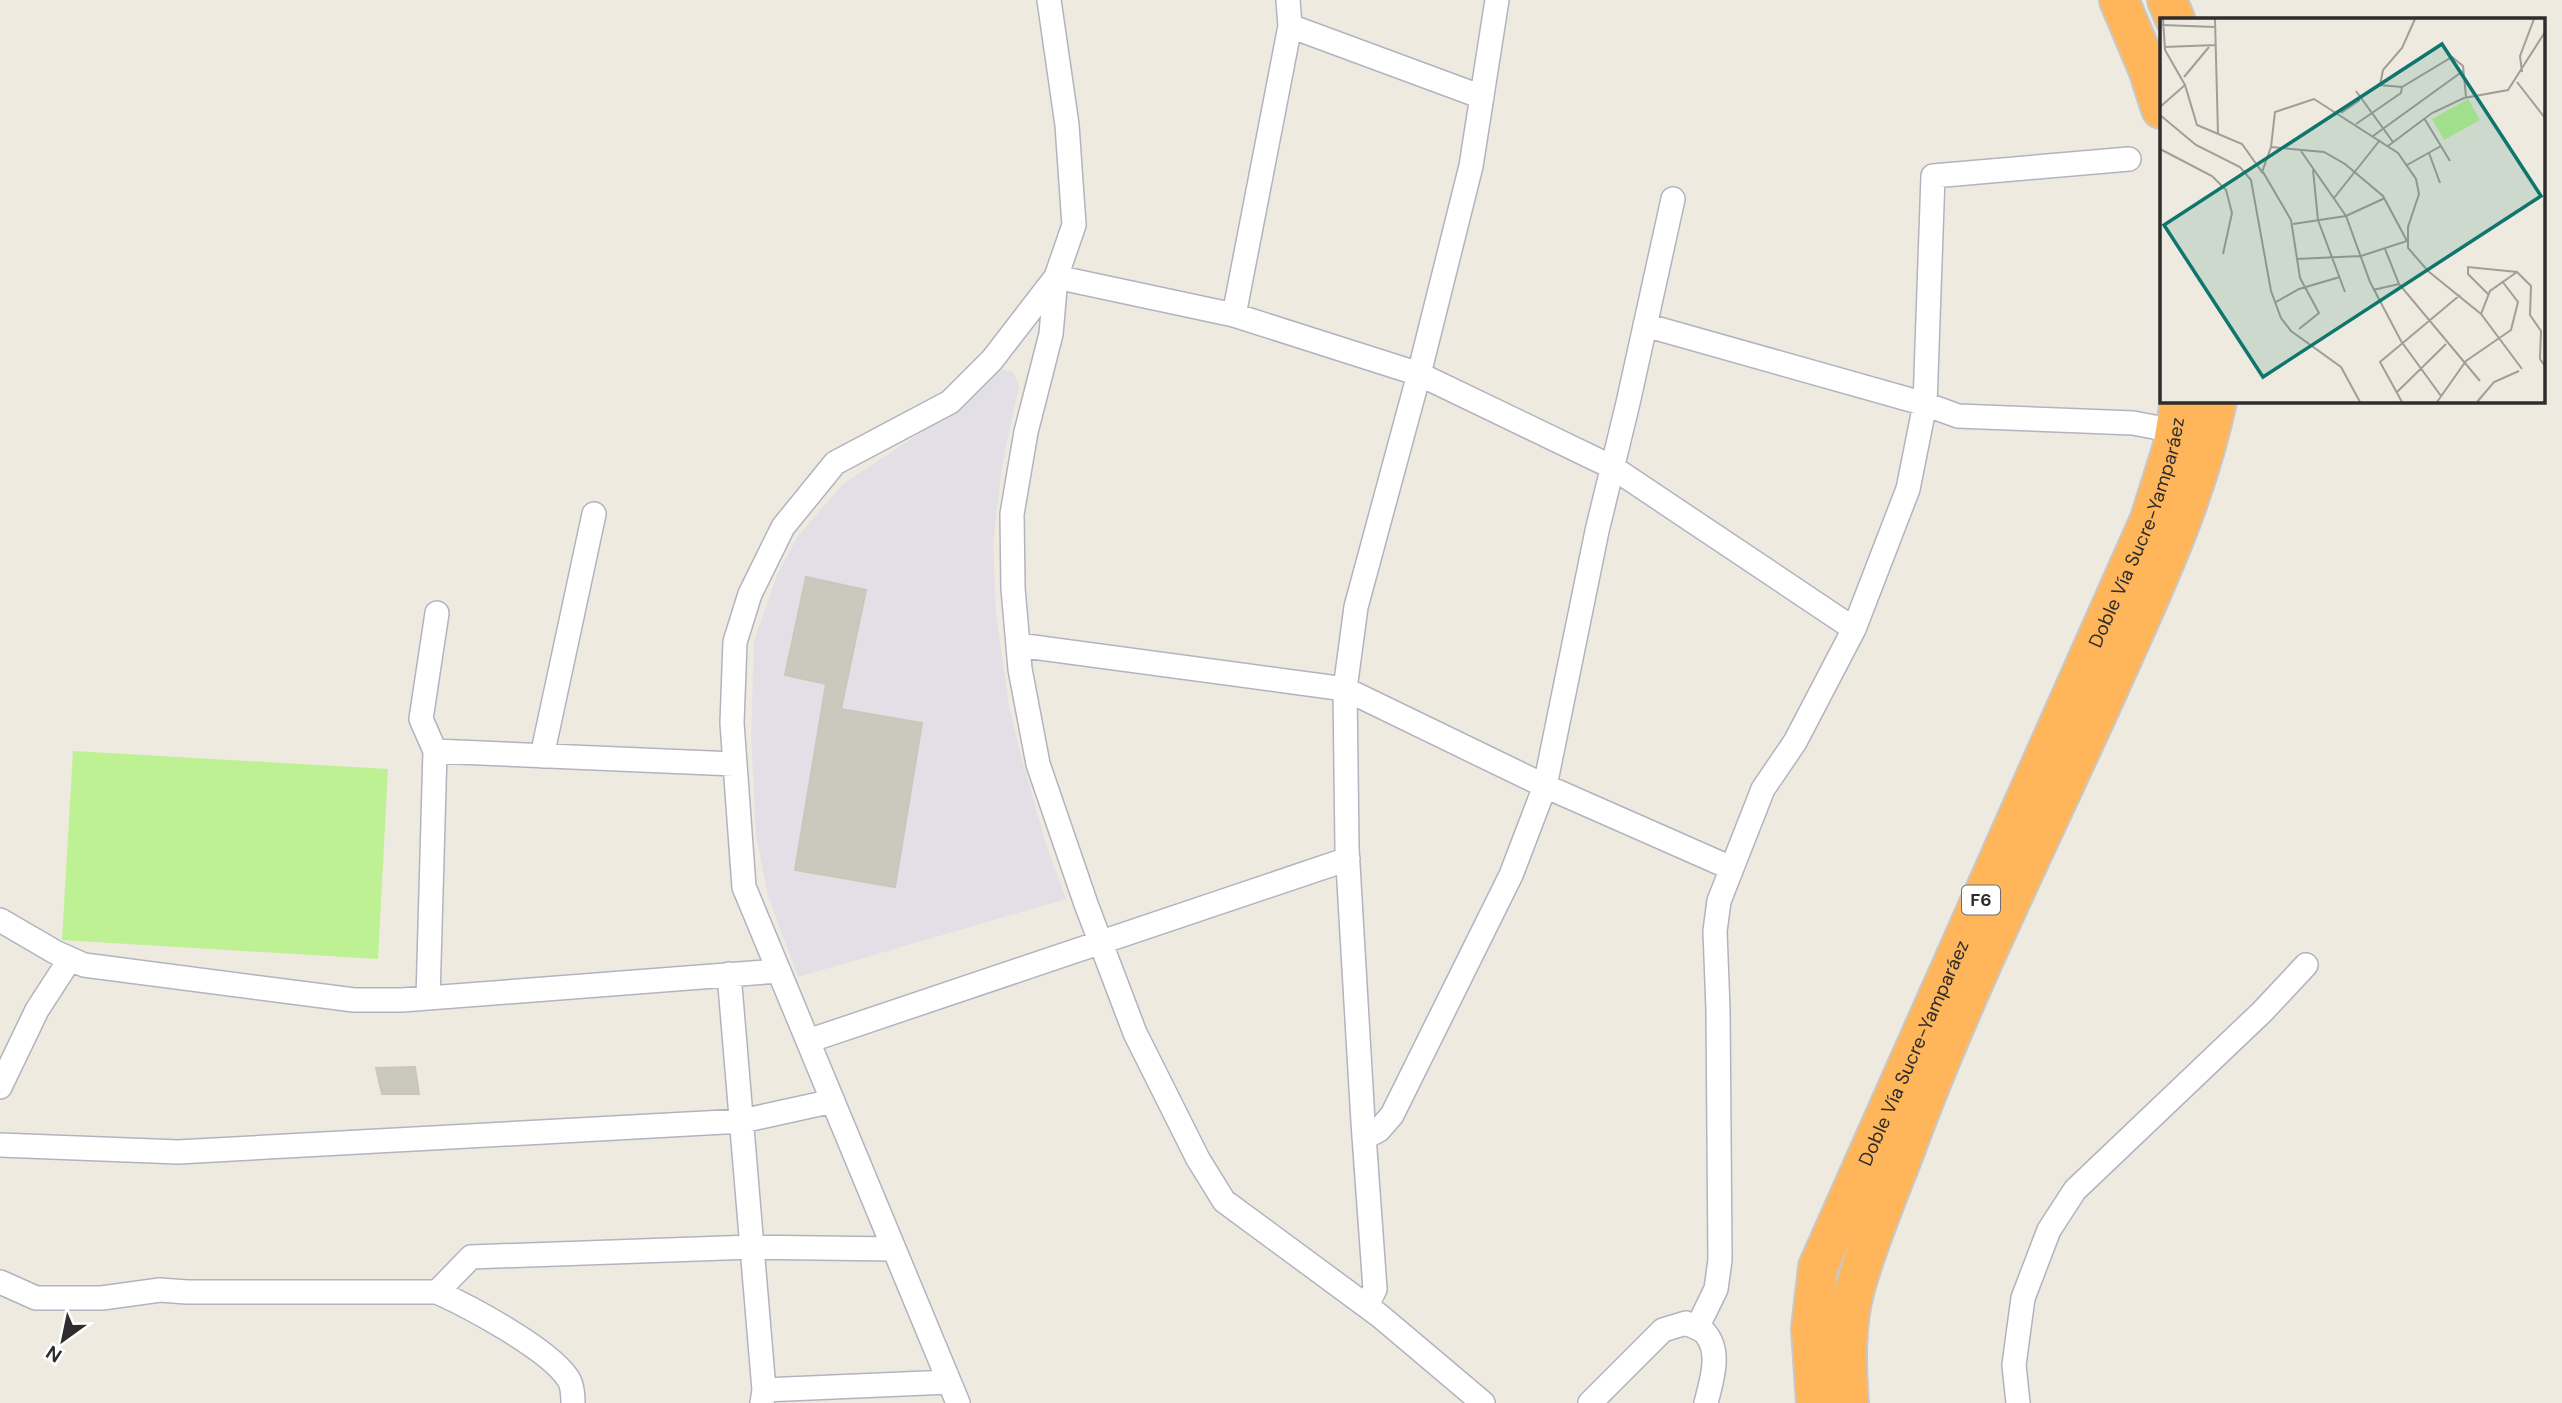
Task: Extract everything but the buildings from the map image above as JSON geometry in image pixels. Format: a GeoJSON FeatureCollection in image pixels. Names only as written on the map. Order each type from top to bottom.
{"type":"FeatureCollection","features":[{"type":"Feature","properties":{"kind":"highway"},"geometry":{"type":"LineString","coordinates":[[2119,0],[2148,69],[2160,106]]}},
{"type":"Feature","properties":{"kind":"highway"},"geometry":{"type":"LineString","coordinates":[[2167,0],[2175,18]]}},
{"type":"Feature","properties":{"kind":"highway","name":"Doble Vía Sucre-Yamparáez"},"geometry":{"type":"LineString","coordinates":[[1849,1403],[1847,1337],[1855,1286],[1895,1177],[1938,1060],[2130,640],[2176,532],[2208,444],[2217,402]]}},
{"type":"Feature","properties":{"kind":"highway","name":"Doble Vía Sucre-Yamparáez"},"geometry":{"type":"LineString","coordinates":[[1816,1403],[1811,1329],[1818,1267],[2150,519],[2172,449],[2177,416]]}},
{"type":"Feature","properties":{"kind":"street"},"geometry":{"type":"LineString","coordinates":[[1049,0],[1067,125],[1074,225],[1056,277],[1051,334],[1026,432],[1012,514],[1013,588],[1018,645],[1038,765],[1135,1033],[1198,1159],[1224,1200],[1367,1306],[1483,1403]]}},
{"type":"Feature","properties":{"kind":"street"},"geometry":{"type":"LineString","coordinates":[[1234,315],[1290,26],[1288,0]]}},
{"type":"Feature","properties":{"kind":"street"},"geometry":{"type":"LineString","coordinates":[[1367,1306],[1375,1289],[1348,859],[1345,689],[1356,607],[1419,374],[1471,166],[1497,0]]}},
{"type":"Feature","properties":{"kind":"street"},"geometry":{"type":"LineString","coordinates":[[1290,26],[1482,97]]}},
{"type":"Feature","properties":{"kind":"street"},"geometry":{"type":"LineString","coordinates":[[1697,1328],[1716,1289],[1720,1260],[1715,931],[1720,901],[1763,789],[1796,742],[1854,629],[1908,489],[1925,404],[1933,176],[2129,159]]}},
{"type":"Feature","properties":{"kind":"street"},"geometry":{"type":"LineString","coordinates":[[1364,1138],[1379,1130],[1392,1115],[1511,875],[1527,840],[1545,786],[1597,531],[1673,199]]}},
{"type":"Feature","properties":{"kind":"street"},"geometry":{"type":"LineString","coordinates":[[1056,277],[1234,315],[1419,374],[1612,467],[1854,629]]}},
{"type":"Feature","properties":{"kind":"street"},"geometry":{"type":"LineString","coordinates":[[729,974],[763,1396],[953,1393],[744,887],[732,723],[735,642],[750,594],[783,527],[835,463],[950,402],[992,360],[1056,277]]}},
{"type":"Feature","properties":{"kind":"street"},"geometry":{"type":"LineString","coordinates":[[1645,325],[1925,404],[1958,416],[2133,423],[2177,416]]}},
{"type":"Feature","properties":{"kind":"street"},"geometry":{"type":"LineString","coordinates":[[542,756],[594,514]]}},
{"type":"Feature","properties":{"kind":"street"},"geometry":{"type":"LineString","coordinates":[[428,998],[435,751],[421,719],[437,613]]}},
{"type":"Feature","properties":{"kind":"street"},"geometry":{"type":"LineString","coordinates":[[1018,645],[1345,689],[1545,786],[1731,868]]}},
{"type":"Feature","properties":{"kind":"street"},"geometry":{"type":"LineString","coordinates":[[435,751],[734,764]]}},
{"type":"Feature","properties":{"kind":"street"},"geometry":{"type":"LineString","coordinates":[[808,1041],[1348,859]]}},
{"type":"Feature","properties":{"kind":"street"},"geometry":{"type":"LineString","coordinates":[[0,920],[84,965],[354,1000],[428,998],[779,971]]}},
{"type":"Feature","properties":{"kind":"street"},"geometry":{"type":"LineString","coordinates":[[0,1087],[37,1010],[70,959]]}},
{"type":"Feature","properties":{"kind":"street"},"geometry":{"type":"LineString","coordinates":[[2018,1403],[2014,1364],[2022,1298],[2049,1230],[2075,1190],[2262,1013],[2306,965]]}},
{"type":"Feature","properties":{"kind":"street"},"geometry":{"type":"LineString","coordinates":[[0,1145],[178,1152],[741,1121],[833,1101]]}},
{"type":"Feature","properties":{"kind":"street"},"geometry":{"type":"LineString","coordinates":[[437,1292],[471,1256],[752,1247],[894,1249]]}},
{"type":"Feature","properties":{"kind":"street"},"geometry":{"type":"LineString","coordinates":[[0,1282],[36,1298],[102,1298],[160,1290],[437,1292],[459,1302],[549,1357],[569,1379],[573,1403]]}},
{"type":"Feature","properties":{"kind":"street"},"geometry":{"type":"LineString","coordinates":[[1590,1403],[1663,1330],[1686,1323],[1705,1332],[1714,1349],[1714,1364],[1706,1403]]}},
{"type":"Feature","properties":{"kind":"shaded area"},"geometry":{"type":"Polygon","coordinates":[[[1000,369],[1013,372],[1019,386],[1002,466],[993,544],[996,614],[1009,706],[1022,760],[1045,841],[1066,899],[798,977],[768,896],[756,835],[751,735],[754,641],[777,575],[798,536],[843,484],[949,414],[1000,369]]]}},
{"type":"Feature","properties":{"kind":"green space"},"geometry":{"type":"Polygon","coordinates":[[[73,751],[388,769],[378,959],[62,940],[73,751]]]}}]}
